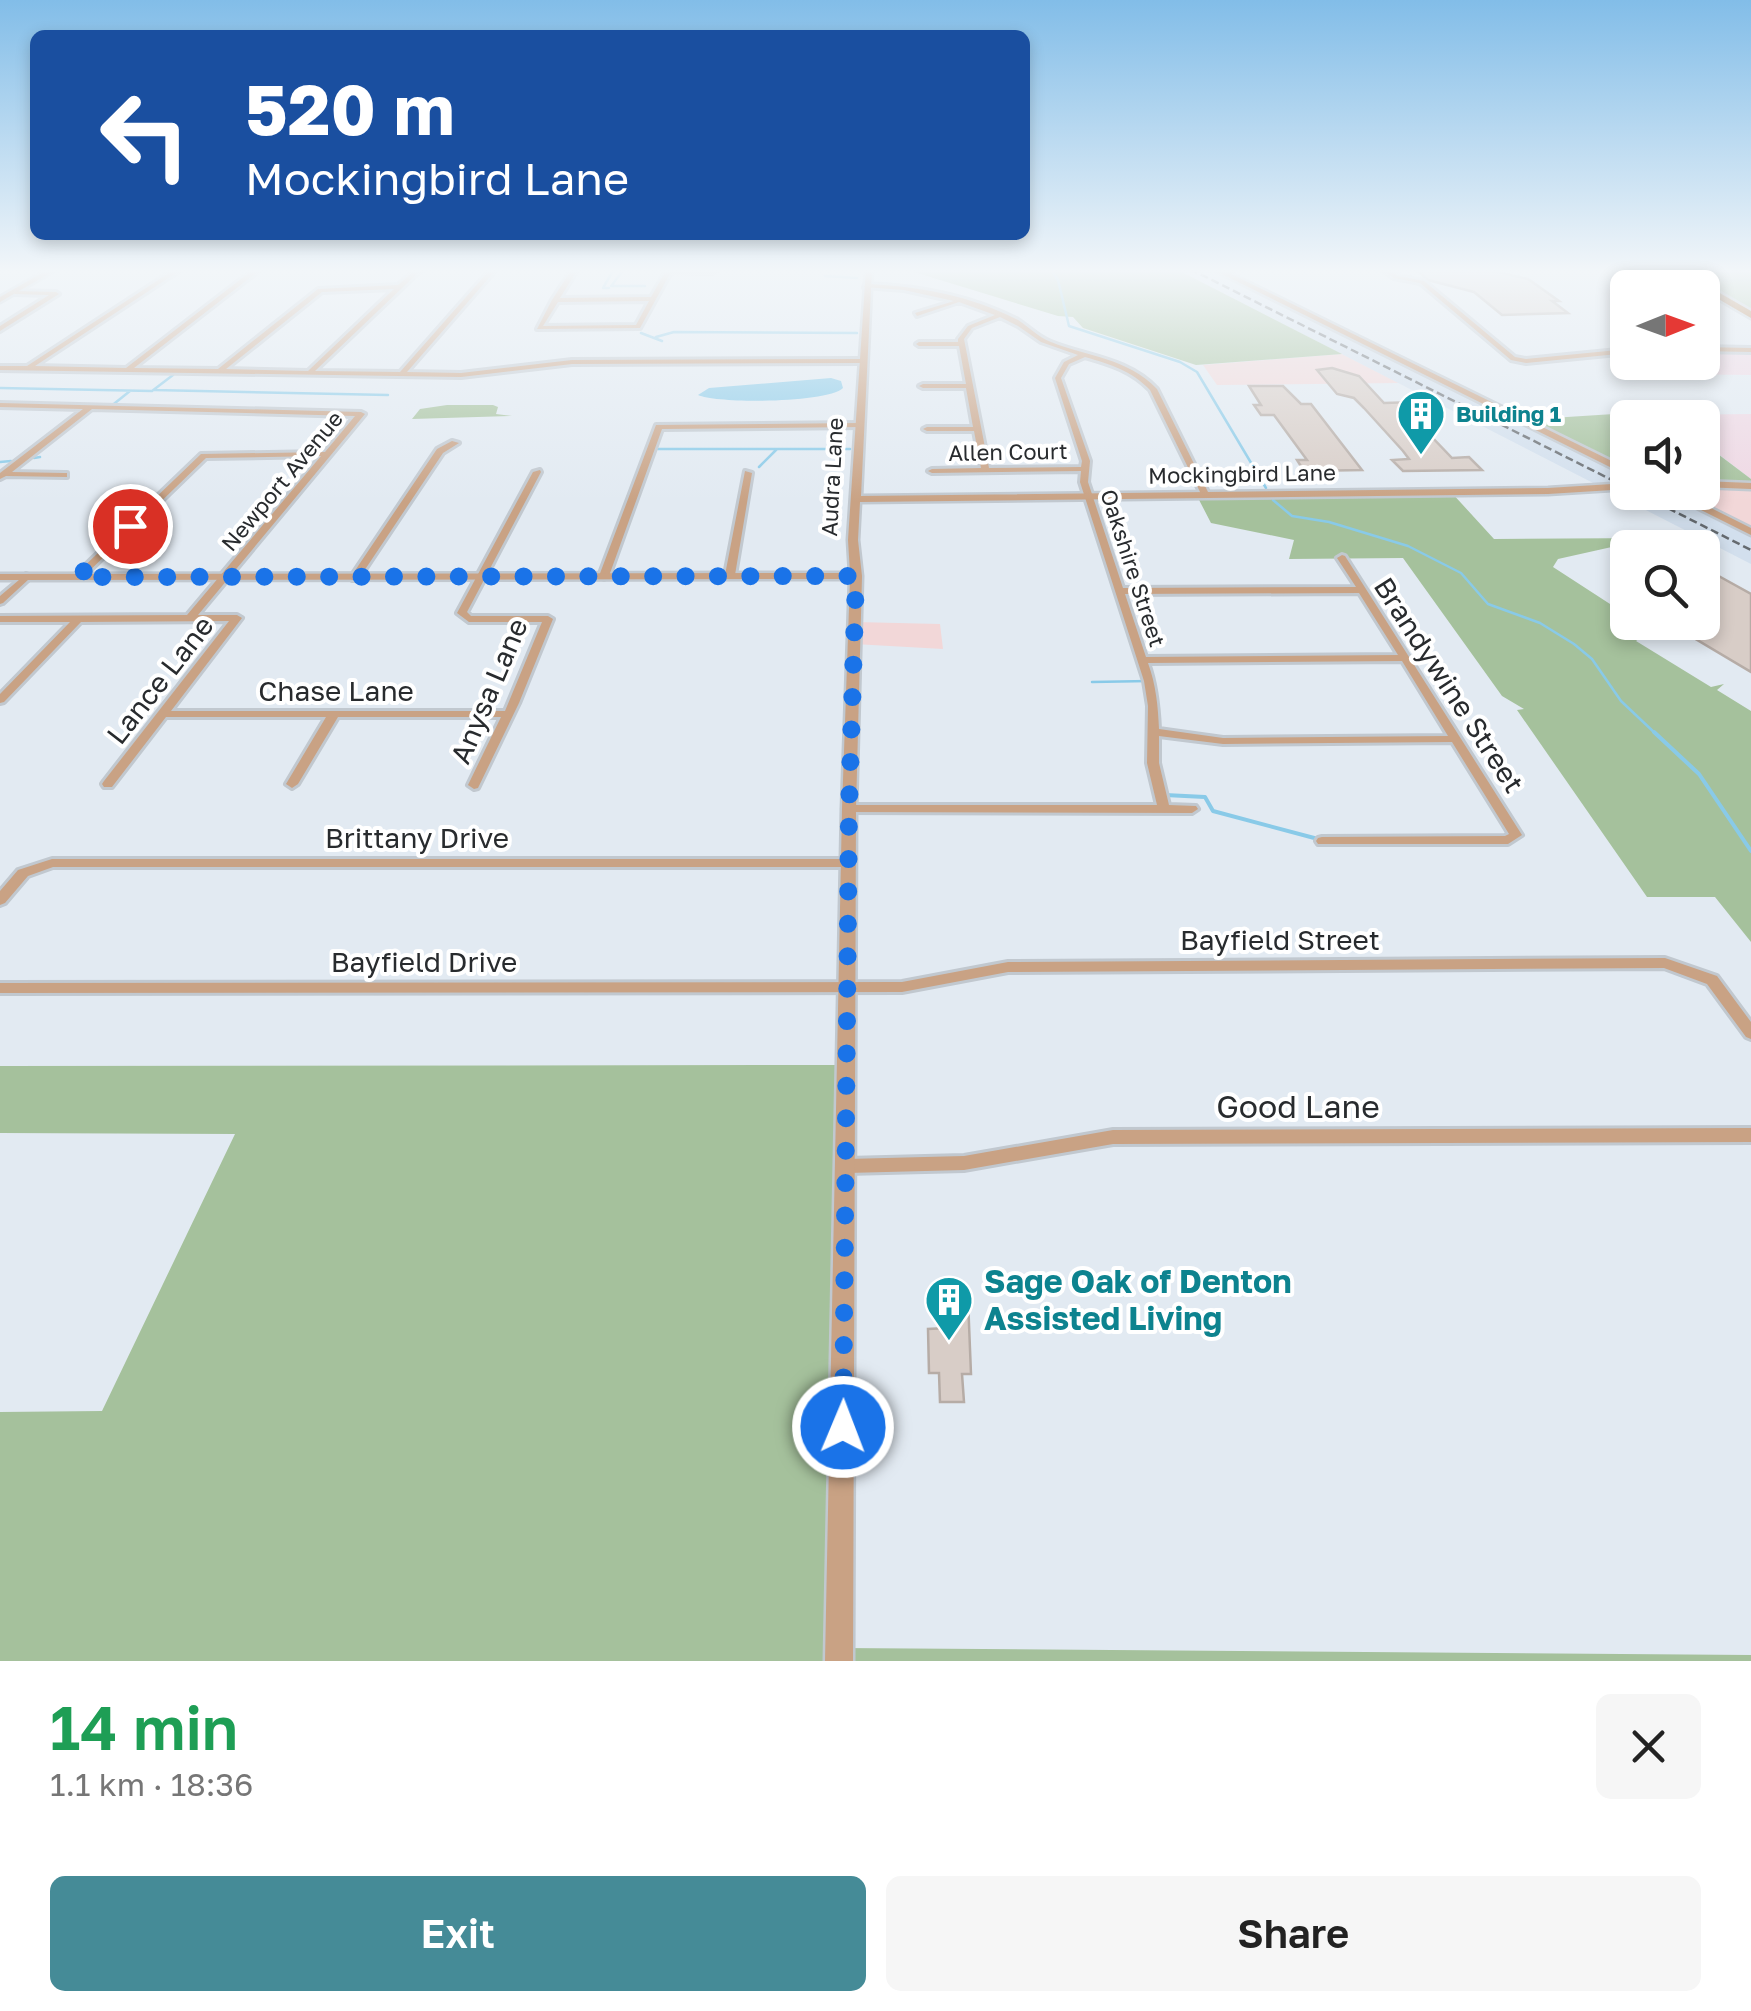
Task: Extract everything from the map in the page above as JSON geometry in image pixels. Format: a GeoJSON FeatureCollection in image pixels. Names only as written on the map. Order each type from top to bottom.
{"type":"FeatureCollection","features":[{"type":"Feature","properties":{"kind":"street"},"geometry":{"type":"LineString","coordinates":[[28,369],[62,347]]}},
{"type":"Feature","properties":{"kind":"street"},"geometry":{"type":"LineString","coordinates":[[126,370],[157,347]]}},
{"type":"Feature","properties":{"kind":"street"},"geometry":{"type":"LineString","coordinates":[[218,372],[250,347]]}},
{"type":"Feature","properties":{"kind":"street"},"geometry":{"type":"LineString","coordinates":[[308,374],[337,347]]}},
{"type":"Feature","properties":{"kind":"street"},"geometry":{"type":"LineString","coordinates":[[401,375],[426,347]]}},
{"type":"Feature","properties":{"kind":"street","name":"Audra Lane"},"geometry":{"type":"LineString","coordinates":[[839,1661],[848,862],[856,576],[853,540],[864,347]]}},
{"type":"Feature","properties":{"kind":"street"},"geometry":{"type":"LineString","coordinates":[[962,347],[984,470]]}},
{"type":"Feature","properties":{"kind":"street"},"geometry":{"type":"LineString","coordinates":[[1059,347],[1125,369],[1148,383],[1204,494]]}},
{"type":"Feature","properties":{"kind":"street"},"geometry":{"type":"LineString","coordinates":[[1372,347],[1610,462]]}},
{"type":"Feature","properties":{"kind":"street"},"geometry":{"type":"LineString","coordinates":[[1497,347],[1512,359],[1526,361],[1610,353]]}},
{"type":"Feature","properties":{"kind":"street"},"geometry":{"type":"LineString","coordinates":[[1720,349],[1751,350]]}},
{"type":"Feature","properties":{"kind":"street","name":"Oakshire Street"},"geometry":{"type":"LineString","coordinates":[[1083,355],[1066,363],[1058,378],[1085,458],[1083,480],[1152,698],[1153,763],[1164,809]]}},
{"type":"Feature","properties":{"kind":"street"},"geometry":{"type":"LineString","coordinates":[[0,368],[469,375],[572,362],[864,361]]}},
{"type":"Feature","properties":{"kind":"street"},"geometry":{"type":"LineString","coordinates":[[923,386],[970,386]]}},
{"type":"Feature","properties":{"kind":"street"},"geometry":{"type":"LineString","coordinates":[[0,405],[92,406]]}},
{"type":"Feature","properties":{"kind":"street"},"geometry":{"type":"LineString","coordinates":[[2,476],[92,406]]}},
{"type":"Feature","properties":{"kind":"street","name":"Newport Avenue"},"geometry":{"type":"LineString","coordinates":[[92,406],[359,413],[190,618]]}},
{"type":"Feature","properties":{"kind":"street"},"geometry":{"type":"LineString","coordinates":[[604,576],[659,427],[860,425]]}},
{"type":"Feature","properties":{"kind":"street"},"geometry":{"type":"LineString","coordinates":[[927,429],[978,429]]}},
{"type":"Feature","properties":{"kind":"street"},"geometry":{"type":"LineString","coordinates":[[355,578],[440,451],[455,443]]}},
{"type":"Feature","properties":{"kind":"street"},"geometry":{"type":"LineString","coordinates":[[78,577],[206,455],[328,454]]}},
{"type":"Feature","properties":{"kind":"street","name":"Allen Court"},"geometry":{"type":"LineString","coordinates":[[932,470],[1085,469]]}},
{"type":"Feature","properties":{"kind":"street","name":"Anysa Lane"},"geometry":{"type":"LineString","coordinates":[[474,784],[548,619],[464,617],[463,610],[537,472]]}},
{"type":"Feature","properties":{"kind":"street"},"geometry":{"type":"LineString","coordinates":[[730,575],[748,472]]}},
{"type":"Feature","properties":{"kind":"street"},"geometry":{"type":"LineString","coordinates":[[2,476],[64,475]]}},
{"type":"Feature","properties":{"kind":"street"},"geometry":{"type":"LineString","coordinates":[[1720,485],[1751,486]]}},
{"type":"Feature","properties":{"kind":"street","name":"Mockingbird Lane"},"geometry":{"type":"LineString","coordinates":[[857,499],[1610,487]]}},
{"type":"Feature","properties":{"kind":"street"},"geometry":{"type":"LineString","coordinates":[[1706,510],[1751,532]]}},
{"type":"Feature","properties":{"kind":"street","name":"Brandywine Street"},"geometry":{"type":"LineString","coordinates":[[1322,840],[1516,837],[1342,558]]}},
{"type":"Feature","properties":{"kind":"street"},"geometry":{"type":"LineString","coordinates":[[0,576],[856,576]]}},
{"type":"Feature","properties":{"kind":"street"},"geometry":{"type":"LineString","coordinates":[[0,601],[26,576]]}},
{"type":"Feature","properties":{"kind":"street"},"geometry":{"type":"LineString","coordinates":[[1120,591],[1361,590]]}},
{"type":"Feature","properties":{"kind":"street","name":"Lance Lane"},"geometry":{"type":"LineString","coordinates":[[0,619],[238,618],[108,784]]}},
{"type":"Feature","properties":{"kind":"street"},"geometry":{"type":"LineString","coordinates":[[2,695],[78,619]]}},
{"type":"Feature","properties":{"kind":"street"},"geometry":{"type":"LineString","coordinates":[[1142,660],[1405,658]]}},
{"type":"Feature","properties":{"kind":"street","name":"Chase Lane"},"geometry":{"type":"LineString","coordinates":[[163,714],[508,714]]}},
{"type":"Feature","properties":{"kind":"street"},"geometry":{"type":"LineString","coordinates":[[292,784],[334,714]]}},
{"type":"Feature","properties":{"kind":"street"},"geometry":{"type":"LineString","coordinates":[[1153,732],[1223,741],[1457,739]]}},
{"type":"Feature","properties":{"kind":"street"},"geometry":{"type":"LineString","coordinates":[[849,809],[1192,809]]}},
{"type":"Feature","properties":{"kind":"street","name":"Brittany Drive"},"geometry":{"type":"LineString","coordinates":[[0,900],[23,873],[52,863],[848,862]]}},
{"type":"Feature","properties":{"kind":"street","name":"Bayfield Street"},"geometry":{"type":"LineString","coordinates":[[848,987],[912,986],[990,968],[1028,966],[1665,963],[1712,980],[1751,1033]]}},
{"type":"Feature","properties":{"kind":"street","name":"Bayfield Drive"},"geometry":{"type":"LineString","coordinates":[[0,988],[848,987]]}},
{"type":"Feature","properties":{"kind":"street","name":"Good Lane"},"geometry":{"type":"LineString","coordinates":[[847,1166],[964,1163],[1076,1140],[1113,1137],[1751,1135]]}},
{"type":"Feature","properties":{"kind":"shaded area"},"geometry":{"type":"Polygon","coordinates":[[[1327,347],[1372,347],[1610,465],[1610,492],[1327,347]]]}},
{"type":"Feature","properties":{"kind":"shaded area"},"geometry":{"type":"Polygon","coordinates":[[[1720,351],[1751,352],[1751,375],[1720,375],[1720,351]]]}},
{"type":"Feature","properties":{"kind":"shaded area"},"geometry":{"type":"Polygon","coordinates":[[[1342,354],[1399,383],[1217,385],[1203,365],[1342,354]]]}},
{"type":"Feature","properties":{"kind":"shaded area"},"geometry":{"type":"Polygon","coordinates":[[[1720,414],[1751,414],[1751,479],[1720,455],[1720,414]]]}},
{"type":"Feature","properties":{"kind":"shaded area"},"geometry":{"type":"Polygon","coordinates":[[[1720,485],[1751,486],[1751,532],[1705,510],[1720,510],[1720,485]]]}},
{"type":"Feature","properties":{"kind":"shaded area"},"geometry":{"type":"Polygon","coordinates":[[[1646,510],[1705,510],[1751,532],[1751,564],[1720,548],[1720,530],[1685,530],[1646,510]]]}},
{"type":"Feature","properties":{"kind":"shaded area"},"geometry":{"type":"Polygon","coordinates":[[[855,622],[940,624],[943,649],[854,644],[855,622]]]}},
{"type":"Feature","properties":{"kind":"green space"},"geometry":{"type":"Polygon","coordinates":[[[1140,347],[1327,347],[1342,354],[1196,365],[1140,347]]]}},
{"type":"Feature","properties":{"kind":"green space"},"geometry":{"type":"Polygon","coordinates":[[[493,405],[498,407],[496,414],[512,416],[412,419],[420,409],[493,405]]]}},
{"type":"Feature","properties":{"kind":"green space"},"geometry":{"type":"Polygon","coordinates":[[[1610,414],[1610,460],[1520,420],[1610,414]]]}},
{"type":"Feature","properties":{"kind":"green space"},"geometry":{"type":"Polygon","coordinates":[[[1720,456],[1751,479],[1751,486],[1720,485],[1720,456]]]}},
{"type":"Feature","properties":{"kind":"green space"},"geometry":{"type":"Polygon","coordinates":[[[1451,492],[1494,539],[1610,538],[1610,547],[1558,559],[1553,567],[1610,604],[1610,640],[1637,640],[1711,687],[1724,684],[1717,690],[1751,711],[1751,942],[1715,897],[1647,897],[1517,710],[1524,709],[1502,696],[1403,558],[1289,559],[1294,540],[1211,523],[1196,494],[1451,492]]]}},
{"type":"Feature","properties":{"kind":"green space"},"geometry":{"type":"Polygon","coordinates":[[[846,1065],[840,1648],[1751,1655],[1751,1661],[0,1661],[0,1412],[102,1411],[235,1134],[0,1133],[0,1066],[846,1065]]]}},
{"type":"Feature","properties":{"kind":"water"},"geometry":{"type":"Polygon","coordinates":[[[831,378],[841,381],[843,388],[817,397],[749,401],[698,395],[709,388],[831,378]]]}},
{"type":"Feature","properties":{"kind":"building"},"geometry":{"type":"Polygon","coordinates":[[[1332,368],[1359,376],[1384,403],[1416,402],[1426,413],[1409,413],[1452,458],[1469,457],[1482,470],[1403,471],[1392,460],[1409,459],[1403,451],[1354,398],[1337,394],[1317,370],[1332,368]]]}},
{"type":"Feature","properties":{"kind":"building"},"geometry":{"type":"Polygon","coordinates":[[[1249,386],[1283,386],[1301,404],[1311,404],[1362,470],[1304,471],[1297,460],[1307,460],[1274,415],[1261,415],[1254,405],[1261,405],[1249,386]]]}},
{"type":"Feature","properties":{"kind":"building"},"geometry":{"type":"Polygon","coordinates":[[[1720,577],[1751,594],[1751,672],[1697,640],[1720,640],[1720,577]]]}},
{"type":"Feature","properties":{"kind":"building","name":"Sage Oak of Denton Assisted Living"},"geometry":{"type":"Polygon","coordinates":[[[946,1299],[968,1299],[971,1374],[962,1374],[964,1402],[940,1402],[939,1373],[929,1373],[928,1329],[947,1328],[946,1299]]]}},
{"type":"Feature","properties":{"kind":"waterway"},"geometry":{"type":"LineString","coordinates":[[1132,347],[1180,362],[1197,372],[1266,488]]}},
{"type":"Feature","properties":{"kind":"waterway"},"geometry":{"type":"LineString","coordinates":[[0,388],[152,391],[173,375]]}},
{"type":"Feature","properties":{"kind":"waterway"},"geometry":{"type":"LineString","coordinates":[[154,390],[388,395]]}},
{"type":"Feature","properties":{"kind":"waterway"},"geometry":{"type":"LineString","coordinates":[[110,407],[130,391]]}},
{"type":"Feature","properties":{"kind":"waterway"},"geometry":{"type":"LineString","coordinates":[[658,449],[777,449]]}},
{"type":"Feature","properties":{"kind":"waterway"},"geometry":{"type":"LineString","coordinates":[[759,467],[777,449]]}},
{"type":"Feature","properties":{"kind":"waterway"},"geometry":{"type":"LineString","coordinates":[[777,449],[850,449]]}},
{"type":"Feature","properties":{"kind":"waterway"},"geometry":{"type":"LineString","coordinates":[[34,458],[40,457]]}},
{"type":"Feature","properties":{"kind":"waterway"},"geometry":{"type":"LineString","coordinates":[[0,462],[11,461]]}},
{"type":"Feature","properties":{"kind":"waterway"},"geometry":{"type":"LineString","coordinates":[[1273,500],[1292,516],[1329,522],[1408,546],[1461,573],[1488,604],[1540,623],[1574,644],[1592,659],[1621,701],[1657,735]]}},
{"type":"Feature","properties":{"kind":"waterway"},"geometry":{"type":"LineString","coordinates":[[1092,682],[1149,681]]}},
{"type":"Feature","properties":{"kind":"waterway"},"geometry":{"type":"LineString","coordinates":[[1654,732],[1699,774],[1751,851]]}},
{"type":"Feature","properties":{"kind":"waterway"},"geometry":{"type":"LineString","coordinates":[[1165,795],[1205,797],[1213,811],[1318,839]]}},
{"type":"Feature","properties":{"kind":"railway"},"geometry":{"type":"LineString","coordinates":[[1345,347],[1610,479]]}},
{"type":"Feature","properties":{"kind":"railway"},"geometry":{"type":"LineString","coordinates":[[1672,510],[1751,550]]}},
{"type":"Feature","properties":{"kind":"place","name":"Building 1"},"geometry":{"type":"Point","coordinates":[1421,456]}},
{"type":"Feature","properties":{"kind":"place","name":"Sage Oak of Denton Assisted Living"},"geometry":{"type":"Point","coordinates":[949,1342]}},
{"type":"Feature","properties":{"kind":"route"},"geometry":{"type":"LineString","coordinates":[[130,526],[78,577],[856,576],[849,809],[843,1427]]}}]}
